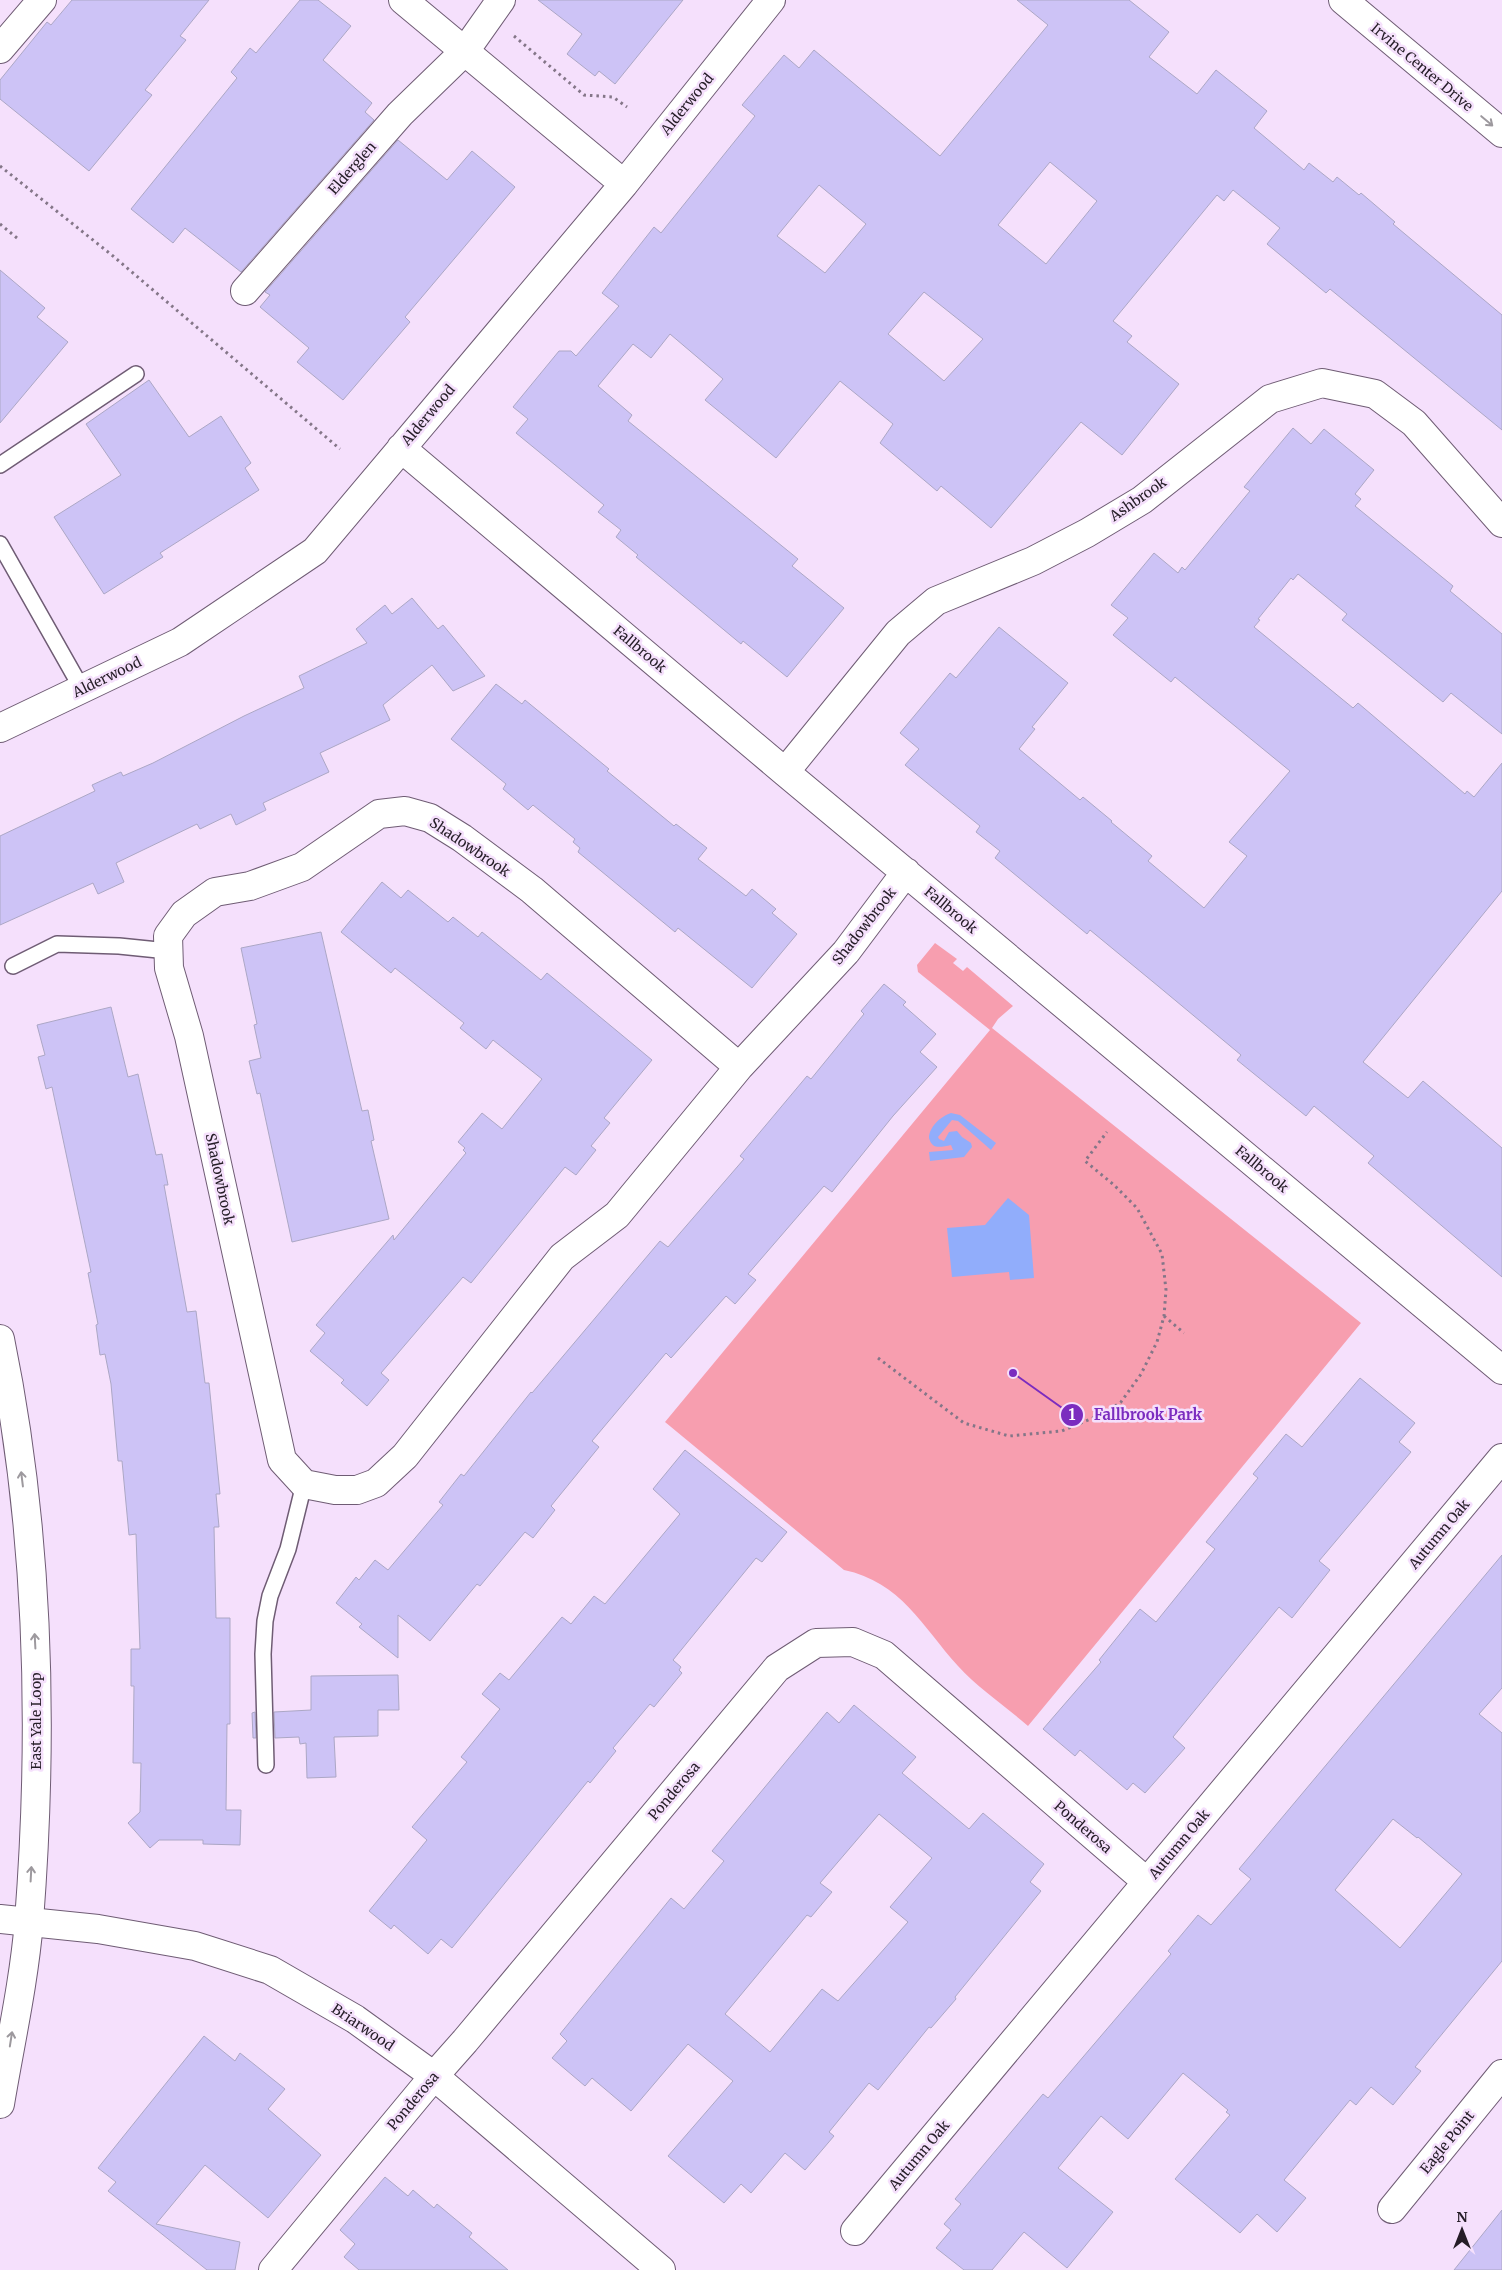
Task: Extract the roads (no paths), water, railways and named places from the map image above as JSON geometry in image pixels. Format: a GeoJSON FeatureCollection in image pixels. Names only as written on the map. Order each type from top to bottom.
{"type":"FeatureCollection","features":[{"type":"Feature","properties":{"kind":"street"},"geometry":{"type":"LineString","coordinates":[[0,49],[42,0]]}},
{"type":"Feature","properties":{"kind":"street"},"geometry":{"type":"LineString","coordinates":[[403,0],[624,184]]}},
{"type":"Feature","properties":{"kind":"street","name":"Elderglen"},"geometry":{"type":"LineString","coordinates":[[246,291],[400,114],[466,51],[501,0]]}},
{"type":"Feature","properties":{"kind":"street","name":"Alderwood"},"geometry":{"type":"LineString","coordinates":[[0,728],[180,642],[314,551],[624,184],[771,0]]}},
{"type":"Feature","properties":{"kind":"street","name":"Irvine Center Drive"},"geometry":{"type":"LineString","coordinates":[[1343,0],[1502,134]]}},
{"type":"Feature","properties":{"kind":"street","name":"Ashbrook"},"geometry":{"type":"LineString","coordinates":[[785,772],[898,633],[936,601],[1033,561],[1087,534],[1142,500],[1270,398],[1322,383],[1375,394],[1414,423],[1502,523]]}},
{"type":"Feature","properties":{"kind":"street","name":"Fallbrook"},"geometry":{"type":"LineString","coordinates":[[400,448],[1502,1370]]}},
{"type":"Feature","properties":{"kind":"street","name":"Shadowbrook"},"geometry":{"type":"LineString","coordinates":[[739,1067],[532,890],[462,838],[430,818],[408,812],[379,814],[302,867],[250,886],[215,892],[184,914],[168,936],[169,968],[189,1036],[282,1460],[304,1484],[335,1490],[357,1490],[376,1483],[405,1456],[562,1258],[617,1215],[739,1067],[846,952],[906,872]]}},
{"type":"Feature","properties":{"kind":"street","name":"East Yale Loop"},"geometry":{"type":"LineString","coordinates":[[0,1338],[13,1404],[31,1559],[38,1712],[29,1922],[0,2104]]}},
{"type":"Feature","properties":{"kind":"street","name":"Autumn Oak"},"geometry":{"type":"LineString","coordinates":[[855,2231],[1502,1458]]}},
{"type":"Feature","properties":{"kind":"street","name":"Ponderosa"},"geometry":{"type":"LineString","coordinates":[[273,2270],[777,1668],[816,1643],[853,1642],[884,1656],[1147,1882]]}},
{"type":"Feature","properties":{"kind":"street","name":"Briarwood"},"geometry":{"type":"LineString","coordinates":[[0,1919],[98,1929],[194,1946],[270,1970],[355,2019],[434,2076],[661,2270]]}},
{"type":"Feature","properties":{"kind":"street","name":"Eagle Point"},"geometry":{"type":"LineString","coordinates":[[1392,2209],[1502,2074]]}},
{"type":"Feature","properties":{"kind":"lane"},"geometry":{"type":"LineString","coordinates":[[0,465],[136,374]]}},
{"type":"Feature","properties":{"kind":"lane"},"geometry":{"type":"LineString","coordinates":[[0,544],[82,689]]}},
{"type":"Feature","properties":{"kind":"lane"},"geometry":{"type":"LineString","coordinates":[[13,966],[57,944],[119,946],[168,951]]}},
{"type":"Feature","properties":{"kind":"lane"},"geometry":{"type":"LineString","coordinates":[[266,1764],[264,1621],[270,1596],[288,1549],[304,1484]]}},
{"type":"Feature","properties":{"kind":"water"},"geometry":{"type":"Polygon","coordinates":[[[951,1113],[960,1115],[996,1143],[991,1150],[958,1121],[952,1120],[938,1137],[939,1139],[944,1141],[949,1132],[957,1131],[971,1143],[972,1147],[964,1157],[930,1161],[929,1152],[953,1150],[951,1145],[935,1146],[930,1142],[929,1138],[936,1122],[951,1113]]]}},
{"type":"Feature","properties":{"kind":"water"},"geometry":{"type":"Polygon","coordinates":[[[1008,1198],[1029,1215],[1034,1278],[1010,1280],[1009,1272],[952,1277],[947,1228],[985,1225],[1008,1198]]]}},
{"type":"Feature","properties":{"kind":"place","name":"Fallbrook Park"},"geometry":{"type":"Point","coordinates":[1013,1373]}}]}
